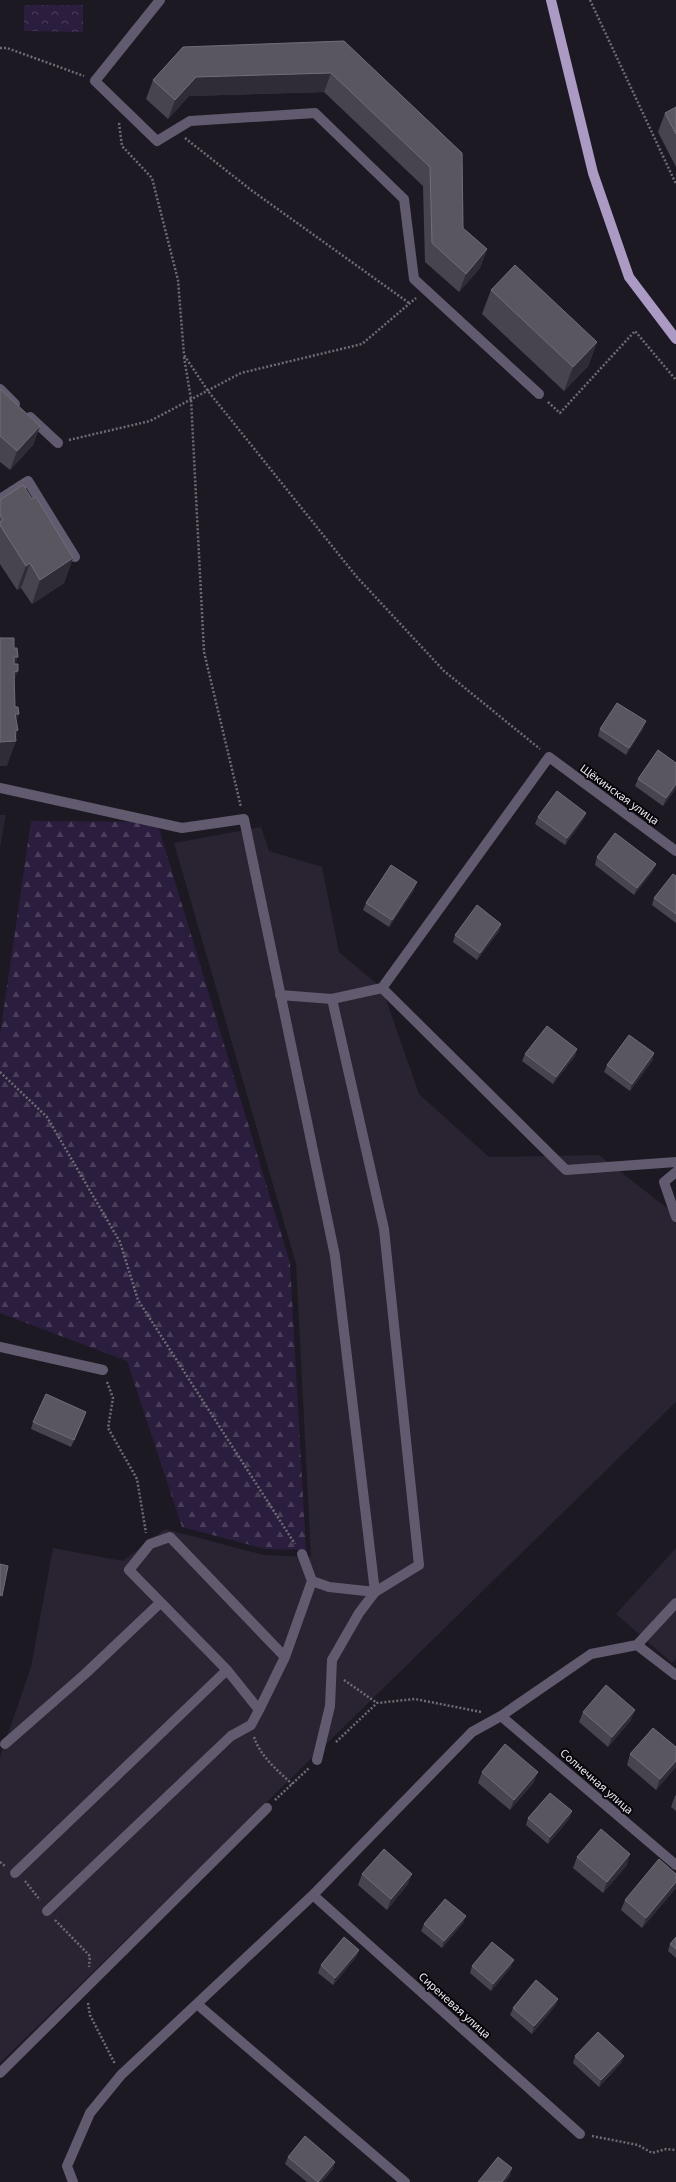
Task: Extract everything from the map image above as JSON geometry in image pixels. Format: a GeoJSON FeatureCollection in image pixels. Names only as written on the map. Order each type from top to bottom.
{"type":"FeatureCollection","features":[{"type":"Feature","properties":{"kind":"main road"},"geometry":{"type":"LineString","coordinates":[[551,0],[593,173],[629,276],[676,339]]}},
{"type":"Feature","properties":{"kind":"street"},"geometry":{"type":"LineString","coordinates":[[160,0],[95,80],[157,141],[190,121],[315,113],[404,199],[414,280],[539,394]]}},
{"type":"Feature","properties":{"kind":"street"},"geometry":{"type":"LineString","coordinates":[[0,389],[58,443]]}},
{"type":"Feature","properties":{"kind":"street"},"geometry":{"type":"LineString","coordinates":[[0,499],[28,481],[75,557]]}},
{"type":"Feature","properties":{"kind":"street"},"geometry":{"type":"LineString","coordinates":[[280,995],[332,1000],[382,988],[549,757]]}},
{"type":"Feature","properties":{"kind":"street","name":"Щёкинская улица"},"geometry":{"type":"LineString","coordinates":[[549,757],[676,851]]}},
{"type":"Feature","properties":{"kind":"street"},"geometry":{"type":"LineString","coordinates":[[0,788],[182,828],[244,819],[335,1256],[375,1592]]}},
{"type":"Feature","properties":{"kind":"street"},"geometry":{"type":"LineString","coordinates":[[382,988],[566,1170],[676,1162]]}},
{"type":"Feature","properties":{"kind":"street"},"geometry":{"type":"LineString","coordinates":[[317,1760],[330,1706],[332,1660],[359,1613],[375,1592],[419,1565],[384,1229],[332,1000]]}},
{"type":"Feature","properties":{"kind":"street"},"geometry":{"type":"LineString","coordinates":[[676,1172],[664,1182],[676,1217]]}},
{"type":"Feature","properties":{"kind":"street"},"geometry":{"type":"LineString","coordinates":[[0,1347],[103,1370]]}},
{"type":"Feature","properties":{"kind":"street"},"geometry":{"type":"LineString","coordinates":[[259,1710],[227,1670],[129,1570],[150,1544],[170,1537],[285,1657]]}},
{"type":"Feature","properties":{"kind":"street"},"geometry":{"type":"LineString","coordinates":[[47,1911],[231,1736],[251,1725],[285,1657],[312,1580],[302,1554]]}},
{"type":"Feature","properties":{"kind":"street"},"geometry":{"type":"LineString","coordinates":[[312,1580],[329,1587],[375,1592]]}},
{"type":"Feature","properties":{"kind":"street"},"geometry":{"type":"LineString","coordinates":[[5,1744],[85,1674],[160,1603]]}},
{"type":"Feature","properties":{"kind":"street"},"geometry":{"type":"LineString","coordinates":[[73,2182],[67,2166],[90,2113],[121,2075],[314,1895],[472,1732],[502,1716],[592,1654],[637,1645],[676,1603]]}},
{"type":"Feature","properties":{"kind":"street"},"geometry":{"type":"LineString","coordinates":[[637,1645],[676,1675]]}},
{"type":"Feature","properties":{"kind":"street"},"geometry":{"type":"LineString","coordinates":[[14,1873],[227,1670]]}},
{"type":"Feature","properties":{"kind":"street","name":"Солнечная улица"},"geometry":{"type":"LineString","coordinates":[[502,1716],[676,1865]]}},
{"type":"Feature","properties":{"kind":"street"},"geometry":{"type":"LineString","coordinates":[[0,2073],[267,1808]]}},
{"type":"Feature","properties":{"kind":"street","name":"Сиреневая улица"},"geometry":{"type":"LineString","coordinates":[[314,1895],[580,2134]]}},
{"type":"Feature","properties":{"kind":"street"},"geometry":{"type":"LineString","coordinates":[[197,2004],[405,2182]]}},
{"type":"Feature","properties":{"kind":"path"},"geometry":{"type":"LineString","coordinates":[[590,0],[676,184]]}},
{"type":"Feature","properties":{"kind":"path"},"geometry":{"type":"LineString","coordinates":[[0,48],[7,48],[95,80]]}},
{"type":"Feature","properties":{"kind":"path"},"geometry":{"type":"LineString","coordinates":[[116,100],[122,146],[152,178],[178,280],[184,355],[191,400],[204,652],[244,819]]}},
{"type":"Feature","properties":{"kind":"path"},"geometry":{"type":"LineString","coordinates":[[175,130],[251,190],[409,303]]}},
{"type":"Feature","properties":{"kind":"path"},"geometry":{"type":"LineString","coordinates":[[58,443],[150,421],[241,373],[362,344],[425,290]]}},
{"type":"Feature","properties":{"kind":"path"},"geometry":{"type":"LineString","coordinates":[[539,394],[560,413],[635,331],[676,380]]}},
{"type":"Feature","properties":{"kind":"path"},"geometry":{"type":"LineString","coordinates":[[184,355],[208,391],[356,576],[444,671],[549,757]]}},
{"type":"Feature","properties":{"kind":"path"},"geometry":{"type":"LineString","coordinates":[[0,1072],[47,1118],[120,1242],[138,1300],[302,1554]]}},
{"type":"Feature","properties":{"kind":"path"},"geometry":{"type":"LineString","coordinates":[[103,1370],[113,1398],[108,1428],[137,1479],[147,1536]]}},
{"type":"Feature","properties":{"kind":"path"},"geometry":{"type":"LineString","coordinates":[[332,1660],[342,1679],[377,1703]]}},
{"type":"Feature","properties":{"kind":"path"},"geometry":{"type":"LineString","coordinates":[[333,1744],[377,1703],[415,1699],[502,1716]]}},
{"type":"Feature","properties":{"kind":"path"},"geometry":{"type":"LineString","coordinates":[[251,1725],[257,1745],[277,1770],[292,1784]]}},
{"type":"Feature","properties":{"kind":"path"},"geometry":{"type":"LineString","coordinates":[[267,1808],[317,1760]]}},
{"type":"Feature","properties":{"kind":"path"},"geometry":{"type":"LineString","coordinates":[[0,1862],[28,1883],[47,1911],[90,1956],[85,1990],[90,2015],[121,2075]]}},
{"type":"Feature","properties":{"kind":"path"},"geometry":{"type":"LineString","coordinates":[[580,2134],[638,2145],[652,2153],[666,2149],[676,2150]]}},
{"type":"Feature","properties":{"kind":"shaded area"},"geometry":{"type":"Polygon","coordinates":[[[0,815],[6,815],[0,848],[0,815]]]}},
{"type":"Feature","properties":{"kind":"shaded area"},"geometry":{"type":"Polygon","coordinates":[[[261,827],[269,851],[322,867],[339,952],[382,988],[419,1094],[489,1157],[599,1155],[676,1215],[676,1402],[0,2063],[0,1757],[31,1667],[53,1548],[123,1561],[165,1529],[264,1555],[311,1557],[296,1264],[174,843],[261,827]]]}},
{"type":"Feature","properties":{"kind":"shaded area"},"geometry":{"type":"Polygon","coordinates":[[[676,1548],[676,1659],[672,1663],[616,1614],[676,1548]]]}},
{"type":"Feature","properties":{"kind":"green space"},"geometry":{"type":"Polygon","coordinates":[[[24,5],[83,5],[83,32],[24,31],[24,5]]]}},
{"type":"Feature","properties":{"kind":"green space"},"geometry":{"type":"Polygon","coordinates":[[[31,821],[157,822],[290,1263],[306,1550],[265,1549],[182,1527],[127,1361],[0,1313],[0,1035],[31,821]]]}},
{"type":"Feature","properties":{"kind":"building"},"geometry":{"type":"Polygon","coordinates":[[[344,41],[462,153],[463,228],[487,249],[466,274],[432,243],[430,167],[331,73],[196,77],[175,100],[153,80],[183,47],[344,41]]]}},
{"type":"Feature","properties":{"kind":"building"},"geometry":{"type":"Polygon","coordinates":[[[676,107],[676,134],[665,113],[676,107]]]}},
{"type":"Feature","properties":{"kind":"building"},"geometry":{"type":"Polygon","coordinates":[[[515,265],[597,342],[573,367],[491,290],[515,265]]]}},
{"type":"Feature","properties":{"kind":"building"},"geometry":{"type":"Polygon","coordinates":[[[0,389],[40,426],[17,451],[0,436],[0,389]]]}},
{"type":"Feature","properties":{"kind":"building"},"geometry":{"type":"Polygon","coordinates":[[[23,485],[32,499],[36,497],[73,558],[40,580],[30,563],[26,566],[0,525],[0,522],[3,520],[0,515],[0,500],[23,485]]]}},
{"type":"Feature","properties":{"kind":"building"},"geometry":{"type":"Polygon","coordinates":[[[0,638],[14,638],[14,648],[17,648],[18,657],[14,657],[14,664],[18,664],[18,671],[14,672],[15,707],[18,707],[19,714],[15,714],[18,730],[15,731],[16,741],[0,742],[0,638]]]}},
{"type":"Feature","properties":{"kind":"building"},"geometry":{"type":"Polygon","coordinates":[[[617,703],[646,721],[629,748],[600,729],[617,703]]]}},
{"type":"Feature","properties":{"kind":"building"},"geometry":{"type":"Polygon","coordinates":[[[658,750],[676,763],[676,784],[666,798],[638,779],[658,750]]]}},
{"type":"Feature","properties":{"kind":"building"},"geometry":{"type":"Polygon","coordinates":[[[557,791],[586,813],[567,838],[538,817],[557,791]]]}},
{"type":"Feature","properties":{"kind":"building"},"geometry":{"type":"Polygon","coordinates":[[[615,833],[656,864],[637,888],[597,857],[615,833]]]}},
{"type":"Feature","properties":{"kind":"building"},"geometry":{"type":"Polygon","coordinates":[[[391,865],[417,882],[392,920],[366,903],[391,865]]]}},
{"type":"Feature","properties":{"kind":"building"},"geometry":{"type":"Polygon","coordinates":[[[673,874],[676,876],[676,914],[654,898],[673,874]]]}},
{"type":"Feature","properties":{"kind":"building"},"geometry":{"type":"Polygon","coordinates":[[[477,905],[501,924],[480,953],[455,935],[477,905]]]}},
{"type":"Feature","properties":{"kind":"building"},"geometry":{"type":"Polygon","coordinates":[[[547,1026],[577,1049],[556,1077],[525,1054],[547,1026]]]}},
{"type":"Feature","properties":{"kind":"building"},"geometry":{"type":"Polygon","coordinates":[[[629,1035],[654,1053],[632,1084],[607,1065],[629,1035]]]}},
{"type":"Feature","properties":{"kind":"building"},"geometry":{"type":"Polygon","coordinates":[[[46,1394],[86,1412],[74,1440],[33,1422],[46,1394]]]}},
{"type":"Feature","properties":{"kind":"building"},"geometry":{"type":"Polygon","coordinates":[[[0,1564],[8,1566],[2,1596],[0,1595],[0,1564]]]}},
{"type":"Feature","properties":{"kind":"building"},"geometry":{"type":"Polygon","coordinates":[[[606,1685],[635,1710],[612,1737],[583,1712],[606,1685]]]}},
{"type":"Feature","properties":{"kind":"building"},"geometry":{"type":"Polygon","coordinates":[[[653,1728],[676,1747],[676,1761],[660,1779],[630,1754],[653,1728]]]}},
{"type":"Feature","properties":{"kind":"building"},"geometry":{"type":"Polygon","coordinates":[[[505,1744],[538,1772],[514,1800],[482,1772],[505,1744]]]}},
{"type":"Feature","properties":{"kind":"building"},"geometry":{"type":"Polygon","coordinates":[[[550,1793],[572,1811],[550,1837],[528,1818],[550,1793]]]}},
{"type":"Feature","properties":{"kind":"building"},"geometry":{"type":"Polygon","coordinates":[[[601,1829],[630,1854],[607,1882],[577,1857],[601,1829]]]}},
{"type":"Feature","properties":{"kind":"building"},"geometry":{"type":"Polygon","coordinates":[[[384,1849],[412,1874],[391,1899],[362,1874],[384,1849]]]}},
{"type":"Feature","properties":{"kind":"building"},"geometry":{"type":"Polygon","coordinates":[[[659,1859],[676,1874],[676,1882],[646,1918],[625,1900],[659,1859]]]}},
{"type":"Feature","properties":{"kind":"building"},"geometry":{"type":"Polygon","coordinates":[[[445,1899],[466,1916],[444,1941],[424,1924],[445,1899]]]}},
{"type":"Feature","properties":{"kind":"building"},"geometry":{"type":"Polygon","coordinates":[[[344,1937],[359,1950],[335,1978],[321,1965],[344,1937]]]}},
{"type":"Feature","properties":{"kind":"building"},"geometry":{"type":"Polygon","coordinates":[[[676,1937],[676,1949],[670,1944],[676,1937]]]}},
{"type":"Feature","properties":{"kind":"building"},"geometry":{"type":"Polygon","coordinates":[[[492,1942],[514,1960],[493,1984],[472,1966],[492,1942]]]}},
{"type":"Feature","properties":{"kind":"building"},"geometry":{"type":"Polygon","coordinates":[[[536,1980],[558,1999],[534,2026],[513,2008],[536,1980]]]}},
{"type":"Feature","properties":{"kind":"building"},"geometry":{"type":"Polygon","coordinates":[[[598,2032],[624,2056],[601,2080],[575,2056],[598,2032]]]}},
{"type":"Feature","properties":{"kind":"building"},"geometry":{"type":"Polygon","coordinates":[[[305,2136],[335,2162],[318,2182],[288,2157],[305,2136]]]}},
{"type":"Feature","properties":{"kind":"building"},"geometry":{"type":"Polygon","coordinates":[[[498,2157],[512,2168],[502,2182],[478,2182],[498,2157]]]}}]}
